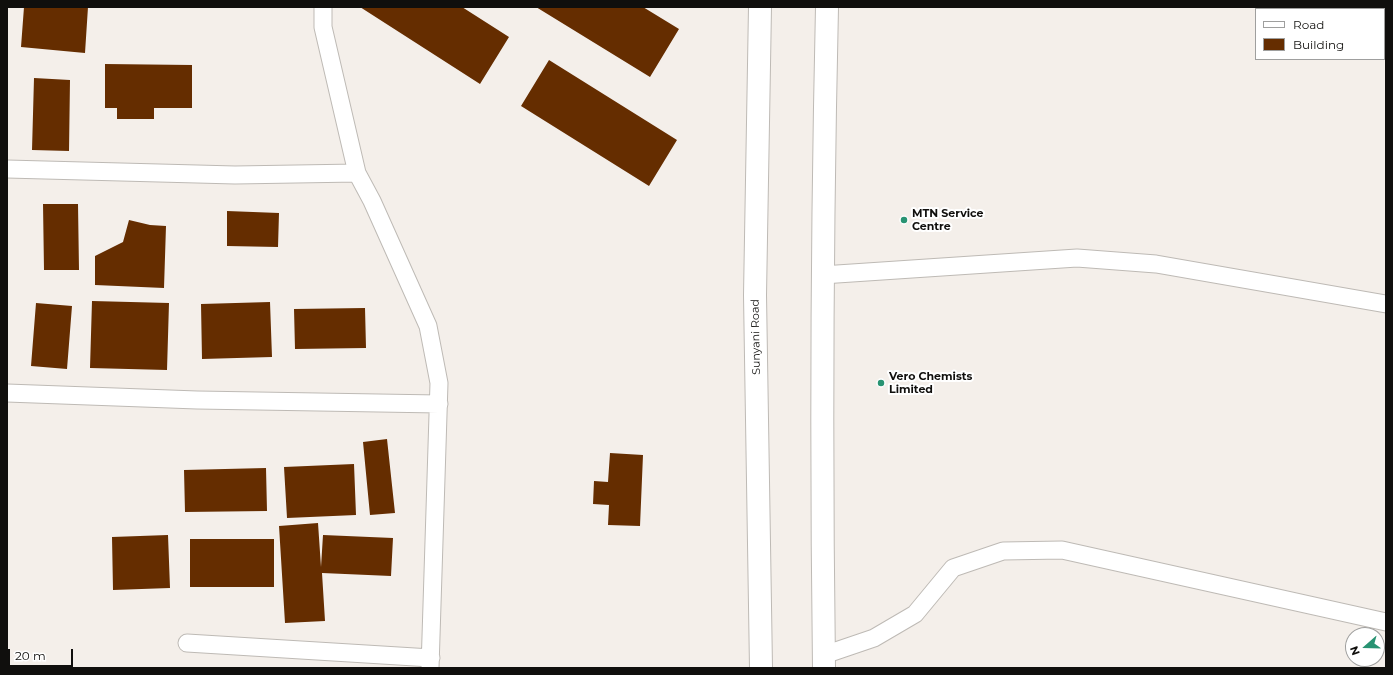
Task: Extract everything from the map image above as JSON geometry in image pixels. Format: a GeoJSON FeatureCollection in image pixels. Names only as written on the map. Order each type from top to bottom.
{"type":"FeatureCollection","features":[{"type":"Feature","properties":{"kind":"main road","name":"Sunyani Road"},"geometry":{"type":"LineString","coordinates":[[760,7],[755,295],[761,668]]}},
{"type":"Feature","properties":{"kind":"main road"},"geometry":{"type":"LineString","coordinates":[[824,662],[822,275],[827,7]]}},
{"type":"Feature","properties":{"kind":"street"},"geometry":{"type":"LineString","coordinates":[[187,643],[431,663],[440,383],[428,326],[372,201],[357,173],[323,27],[323,7]]}},
{"type":"Feature","properties":{"kind":"street"},"geometry":{"type":"LineString","coordinates":[[7,169],[235,175],[357,173]]}},
{"type":"Feature","properties":{"kind":"street"},"geometry":{"type":"LineString","coordinates":[[822,275],[1077,258],[1156,264],[1386,304]]}},
{"type":"Feature","properties":{"kind":"street"},"geometry":{"type":"LineString","coordinates":[[7,393],[197,400],[439,404]]}},
{"type":"Feature","properties":{"kind":"street"},"geometry":{"type":"LineString","coordinates":[[824,662],[874,638],[915,614],[953,568],[1003,551],[1062,550],[1386,622]]}},
{"type":"Feature","properties":{"kind":"building"},"geometry":{"type":"Polygon","coordinates":[[[24,7],[88,7],[85,53],[21,47],[24,7]]]}},
{"type":"Feature","properties":{"kind":"building"},"geometry":{"type":"Polygon","coordinates":[[[360,7],[462,7],[509,37],[480,84],[360,7]]]}},
{"type":"Feature","properties":{"kind":"building"},"geometry":{"type":"Polygon","coordinates":[[[536,7],[643,7],[679,29],[650,77],[536,7]]]}},
{"type":"Feature","properties":{"kind":"building"},"geometry":{"type":"Polygon","coordinates":[[[549,60],[677,140],[649,186],[521,106],[549,60]]]}},
{"type":"Feature","properties":{"kind":"building"},"geometry":{"type":"Polygon","coordinates":[[[105,64],[192,65],[192,108],[154,108],[154,119],[117,119],[117,108],[105,108],[105,64]]]}},
{"type":"Feature","properties":{"kind":"building"},"geometry":{"type":"Polygon","coordinates":[[[34,78],[70,80],[69,151],[32,150],[34,78]]]}},
{"type":"Feature","properties":{"kind":"building"},"geometry":{"type":"Polygon","coordinates":[[[43,204],[78,204],[79,270],[44,270],[43,204]]]}},
{"type":"Feature","properties":{"kind":"building"},"geometry":{"type":"Polygon","coordinates":[[[227,211],[279,213],[278,247],[227,246],[227,211]]]}},
{"type":"Feature","properties":{"kind":"building"},"geometry":{"type":"Polygon","coordinates":[[[129,220],[150,225],[166,226],[164,288],[95,285],[95,256],[123,242],[129,220]]]}},
{"type":"Feature","properties":{"kind":"building"},"geometry":{"type":"Polygon","coordinates":[[[92,301],[169,303],[167,370],[90,368],[92,301]]]}},
{"type":"Feature","properties":{"kind":"building"},"geometry":{"type":"Polygon","coordinates":[[[270,302],[272,357],[202,359],[201,304],[270,302]]]}},
{"type":"Feature","properties":{"kind":"building"},"geometry":{"type":"Polygon","coordinates":[[[36,303],[72,306],[67,369],[31,366],[36,303]]]}},
{"type":"Feature","properties":{"kind":"building"},"geometry":{"type":"Polygon","coordinates":[[[365,308],[366,348],[295,349],[294,309],[365,308]]]}},
{"type":"Feature","properties":{"kind":"building"},"geometry":{"type":"Polygon","coordinates":[[[387,439],[395,513],[370,515],[363,442],[387,439]]]}},
{"type":"Feature","properties":{"kind":"building"},"geometry":{"type":"Polygon","coordinates":[[[610,453],[643,455],[640,526],[608,525],[609,505],[593,504],[594,481],[608,482],[610,453]]]}},
{"type":"Feature","properties":{"kind":"building"},"geometry":{"type":"Polygon","coordinates":[[[354,464],[356,515],[287,518],[284,467],[354,464]]]}},
{"type":"Feature","properties":{"kind":"building"},"geometry":{"type":"Polygon","coordinates":[[[266,468],[267,511],[185,512],[184,470],[266,468]]]}},
{"type":"Feature","properties":{"kind":"building"},"geometry":{"type":"Polygon","coordinates":[[[318,523],[321,567],[323,535],[393,538],[391,576],[322,573],[325,621],[285,623],[279,526],[318,523]]]}},
{"type":"Feature","properties":{"kind":"building"},"geometry":{"type":"Polygon","coordinates":[[[168,535],[170,588],[113,590],[112,537],[168,535]]]}},
{"type":"Feature","properties":{"kind":"building"},"geometry":{"type":"Polygon","coordinates":[[[190,539],[274,539],[274,587],[190,587],[190,539]]]}},
{"type":"Feature","properties":{"kind":"place","name":"MTN Service Centre"},"geometry":{"type":"Point","coordinates":[904,220]}},
{"type":"Feature","properties":{"kind":"place","name":"Vero Chemists Limited"},"geometry":{"type":"Point","coordinates":[881,383]}}]}
